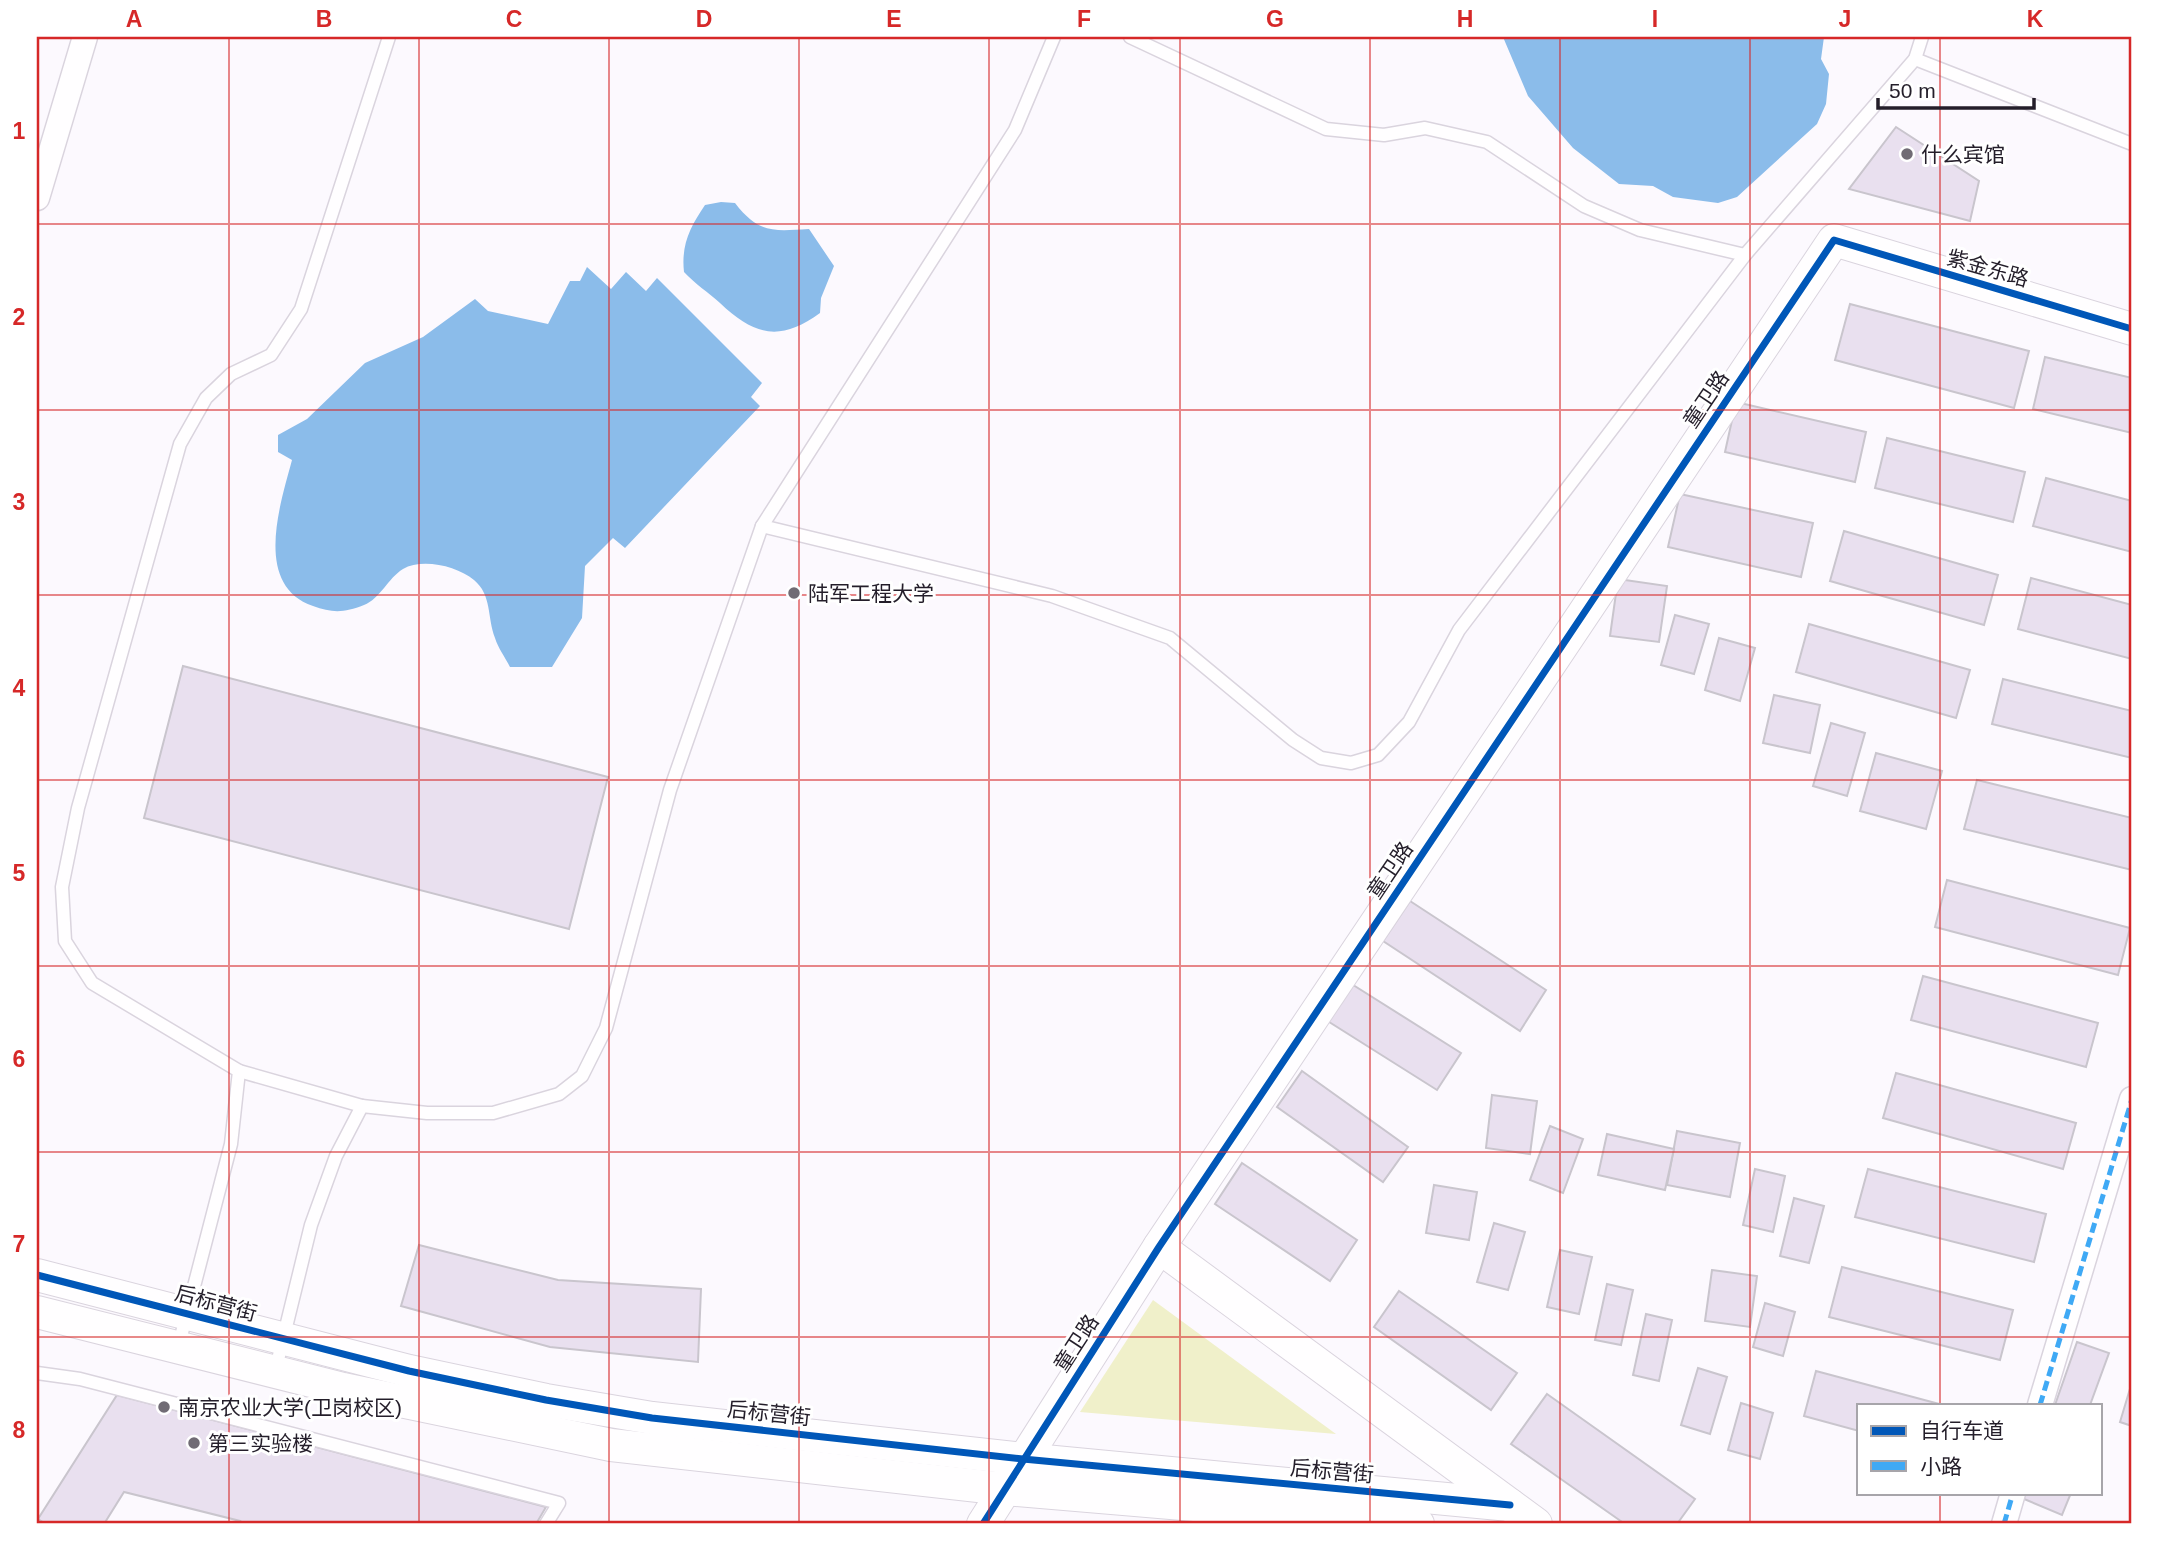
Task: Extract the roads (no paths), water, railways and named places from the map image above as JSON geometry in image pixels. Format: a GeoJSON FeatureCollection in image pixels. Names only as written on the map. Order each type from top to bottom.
{"type":"FeatureCollection","features":[{"type":"Feature","properties":{"kind":"street"},"geometry":{"type":"LineString","coordinates":[[37,198],[85,37]]}},
{"type":"Feature","properties":{"kind":"street","name":"紫金东路"},"geometry":{"type":"LineString","coordinates":[[1833,240],[2132,329]]}},
{"type":"Feature","properties":{"kind":"street","name":"童卫路"},"geometry":{"type":"LineString","coordinates":[[983,1524],[1159,1247],[1833,240]]}},
{"type":"Feature","properties":{"kind":"street"},"geometry":{"type":"LineString","coordinates":[[2040,1404],[2132,1099]]}},
{"type":"Feature","properties":{"kind":"street"},"geometry":{"type":"LineString","coordinates":[[1159,1247],[1536,1524]]}},
{"type":"Feature","properties":{"kind":"street","name":"后标营街"},"geometry":{"type":"LineString","coordinates":[[37,1275],[409,1371],[638,1416],[1023,1459],[1510,1505]]}},
{"type":"Feature","properties":{"kind":"street"},"geometry":{"type":"LineString","coordinates":[[37,1312],[275,1372],[611,1445],[1005,1489],[1418,1524]]}},
{"type":"Feature","properties":{"kind":"street"},"geometry":{"type":"LineString","coordinates":[[2004,1524],[2013,1494]]}},
{"type":"Feature","properties":{"kind":"lane"},"geometry":{"type":"LineString","coordinates":[[388,37],[302,309],[271,355],[231,374],[206,398],[180,444],[78,808],[62,887],[65,941],[92,983],[239,1071],[362,1106],[427,1113],[493,1113],[559,1094],[582,1076],[606,1028],[670,790],[762,526],[1015,130],[1054,37]]}},
{"type":"Feature","properties":{"kind":"lane"},"geometry":{"type":"LineString","coordinates":[[1130,37],[1326,129],[1384,135],[1425,128],[1487,142],[1584,205],[1640,230],[1745,255]]}},
{"type":"Feature","properties":{"kind":"lane"},"geometry":{"type":"LineString","coordinates":[[762,526],[1052,596],[1170,638],[1293,740],[1321,758],[1351,762],[1378,755],[1409,722],[1459,630],[1745,255],[1877,108],[1915,60],[1923,37]]}},
{"type":"Feature","properties":{"kind":"lane"},"geometry":{"type":"LineString","coordinates":[[1915,60],[2132,144]]}},
{"type":"Feature","properties":{"kind":"lane"},"geometry":{"type":"LineString","coordinates":[[178,1348],[231,1144],[239,1071]]}},
{"type":"Feature","properties":{"kind":"lane"},"geometry":{"type":"LineString","coordinates":[[275,1372],[311,1225],[336,1156],[362,1106]]}},
{"type":"Feature","properties":{"kind":"lane"},"geometry":{"type":"LineString","coordinates":[[37,1373],[80,1379],[559,1503],[546,1524]]}},
{"type":"Feature","properties":{"kind":"water"},"geometry":{"type":"Polygon","coordinates":[[[1503,37],[1824,37],[1821,59],[1829,74],[1826,104],[1817,124],[1737,197],[1718,203],[1673,197],[1653,186],[1619,184],[1573,148],[1528,96],[1503,37]]]}},
{"type":"Feature","properties":{"kind":"water"},"geometry":{"type":"Polygon","coordinates":[[[735,203],[752,220],[768,228],[809,229],[834,266],[821,298],[820,313],[806,322],[780,331],[756,328],[733,314],[684,272],[685,245],[695,221],[705,205],[735,203]]]}},
{"type":"Feature","properties":{"kind":"water"},"geometry":{"type":"Polygon","coordinates":[[[587,267],[611,289],[626,272],[646,291],[657,278],[762,383],[751,397],[760,406],[625,548],[613,538],[585,566],[582,618],[552,667],[510,667],[496,642],[484,592],[467,575],[449,567],[420,564],[403,569],[370,602],[344,611],[313,606],[294,596],[283,581],[277,562],[278,520],[292,460],[278,452],[278,435],[307,419],[365,363],[423,337],[475,299],[488,311],[548,324],[570,281],[580,281],[587,267]]]}},
{"type":"Feature","properties":{"kind":"place","name":"什么宾馆"},"geometry":{"type":"Point","coordinates":[1907,154]}},
{"type":"Feature","properties":{"kind":"place","name":"陆军工程大学"},"geometry":{"type":"Point","coordinates":[794,593]}},
{"type":"Feature","properties":{"kind":"place","name":"南京农业大学(卫岗校区)"},"geometry":{"type":"Point","coordinates":[164,1407]}},
{"type":"Feature","properties":{"kind":"place","name":"第三实验楼"},"geometry":{"type":"Point","coordinates":[194,1443]}}]}
